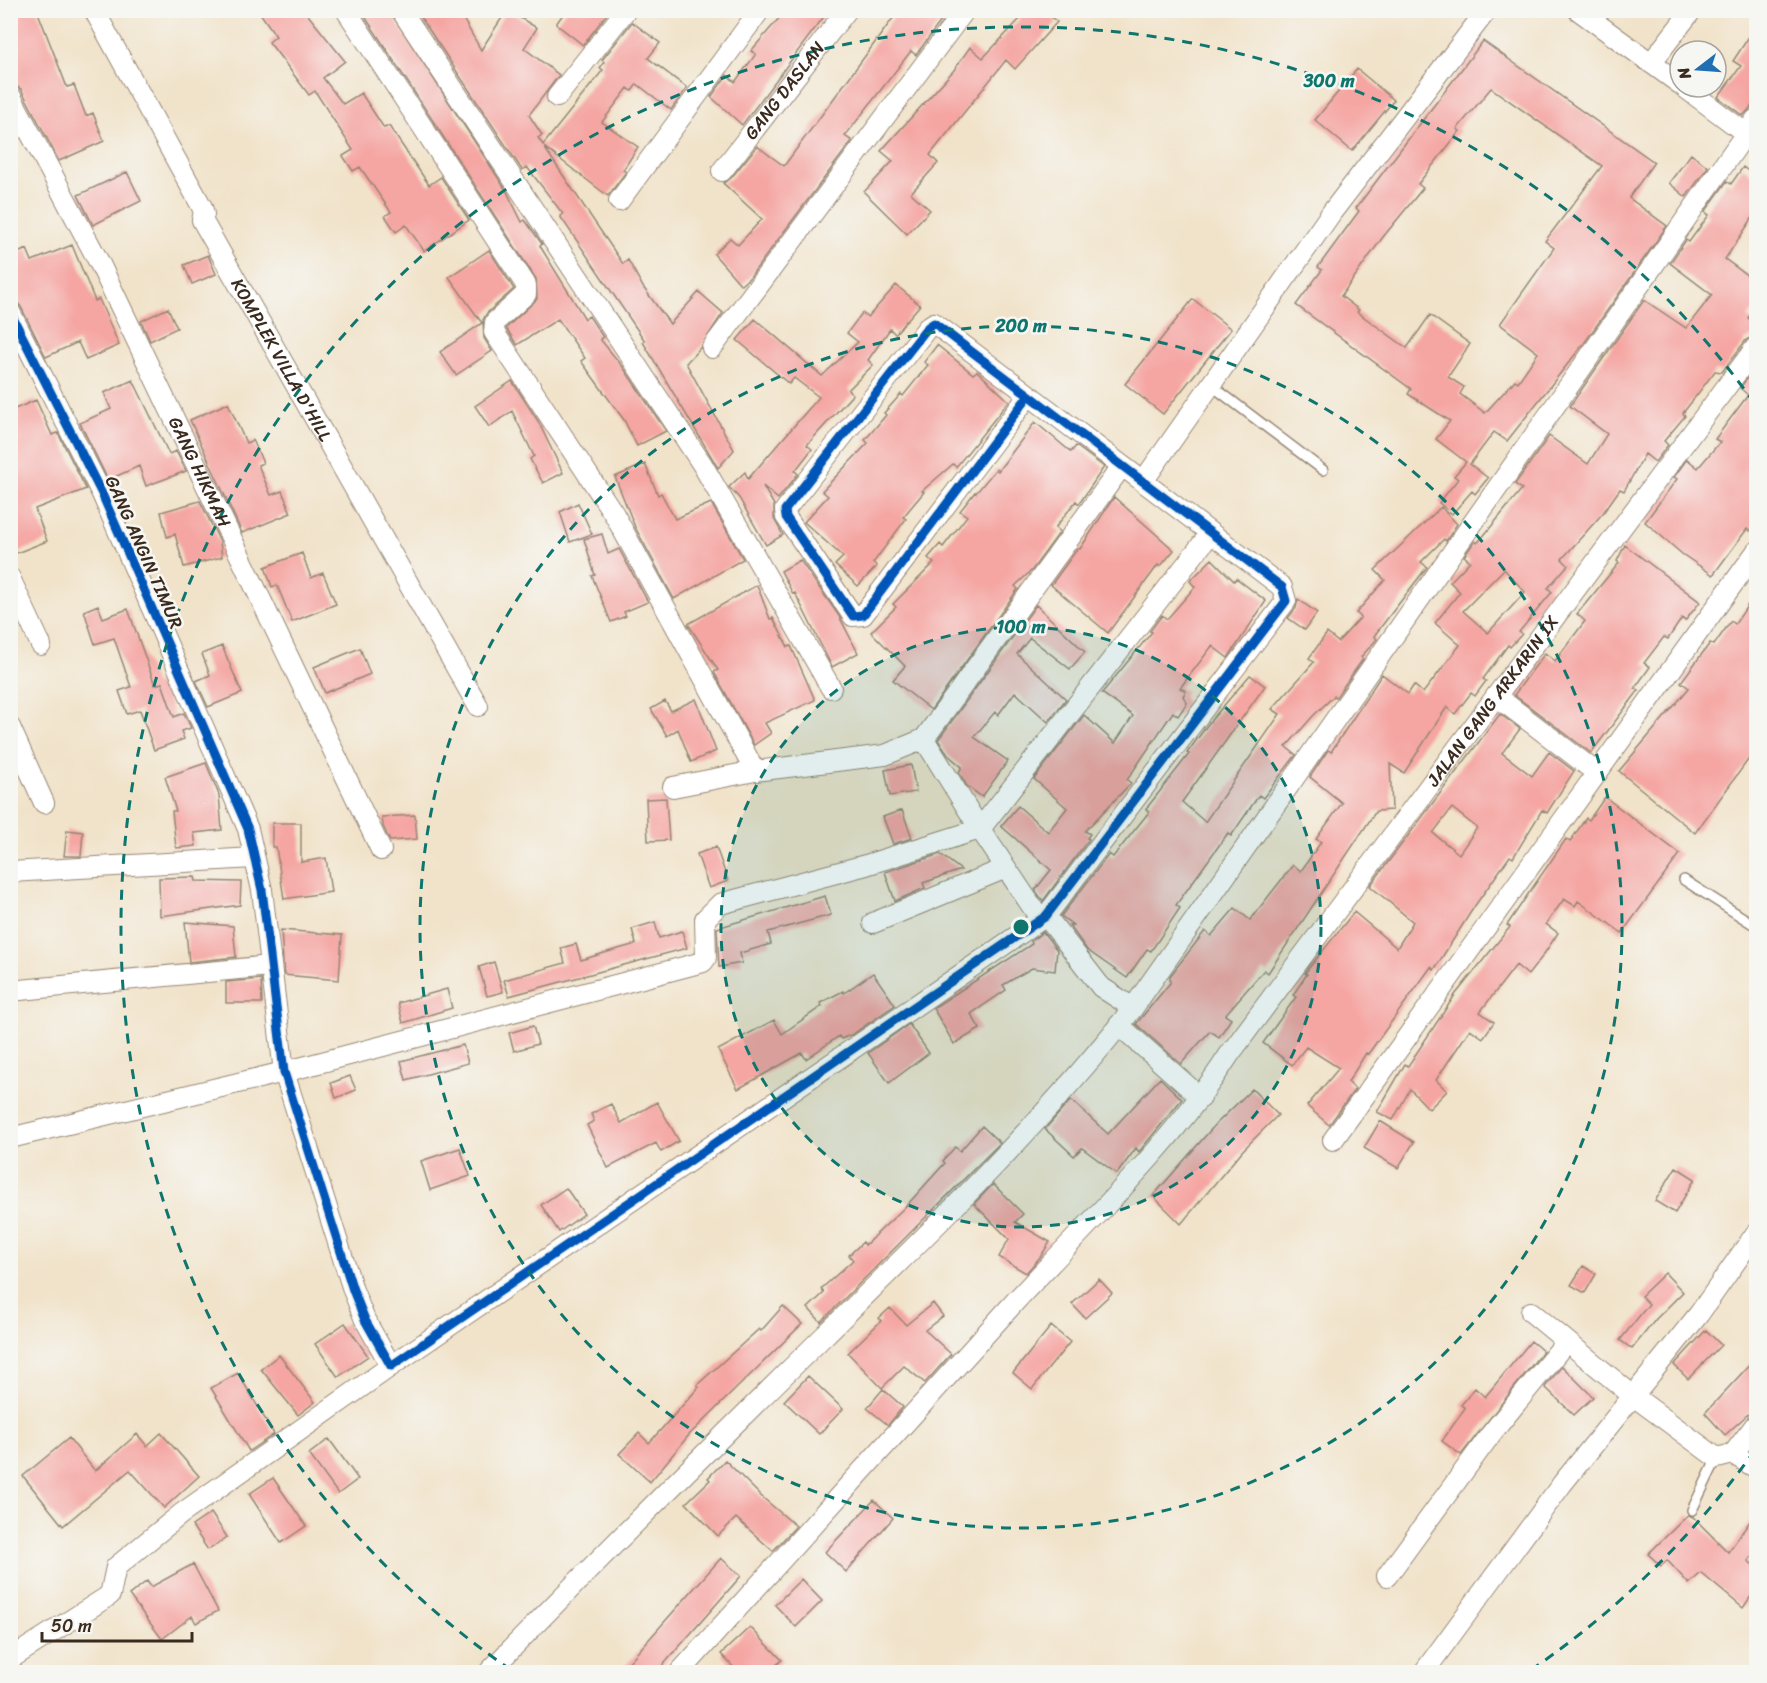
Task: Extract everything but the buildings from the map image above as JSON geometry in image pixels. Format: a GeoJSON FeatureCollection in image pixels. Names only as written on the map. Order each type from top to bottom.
{"type":"FeatureCollection","features":[{"type":"Feature","properties":{"kind":"street","name":"KOMPLEK VILLA D'HILL"},"geometry":{"type":"LineString","coordinates":[[94,10],[202,207],[204,214],[201,220],[478,706]]}},
{"type":"Feature","properties":{"kind":"street"},"geometry":{"type":"LineString","coordinates":[[346,10],[526,285],[526,294],[495,322],[494,332],[614,514],[755,771]]}},
{"type":"Feature","properties":{"kind":"street"},"geometry":{"type":"LineString","coordinates":[[401,10],[702,464],[831,688]]}},
{"type":"Feature","properties":{"kind":"street"},"geometry":{"type":"LineString","coordinates":[[557,97],[626,10]]}},
{"type":"Feature","properties":{"kind":"street"},"geometry":{"type":"LineString","coordinates":[[620,201],[760,10]]}},
{"type":"Feature","properties":{"kind":"street","name":"GANG DASLAN"},"geometry":{"type":"LineString","coordinates":[[722,171],[847,10]]}},
{"type":"Feature","properties":{"kind":"street"},"geometry":{"type":"LineString","coordinates":[[712,348],[964,10]]}},
{"type":"Feature","properties":{"kind":"street"},"geometry":{"type":"LineString","coordinates":[[1144,480],[1332,212],[1487,10]]}},
{"type":"Feature","properties":{"kind":"street"},"geometry":{"type":"LineString","coordinates":[[1578,10],[1668,75]]}},
{"type":"Feature","properties":{"kind":"street"},"geometry":{"type":"LineString","coordinates":[[1652,63],[1692,10]]}},
{"type":"Feature","properties":{"kind":"street","name":"GANG HIKMAH"},"geometry":{"type":"LineString","coordinates":[[10,95],[105,275],[381,850]]}},
{"type":"Feature","properties":{"kind":"street"},"geometry":{"type":"LineString","coordinates":[[489,1672],[608,1548],[905,1257],[1069,1086],[1133,1008],[1753,132],[1702,99]]}},
{"type":"Feature","properties":{"kind":"street","name":"GANG ANGIN TIMUR"},"geometry":{"type":"LineString","coordinates":[[10,312],[102,494],[248,829],[262,890],[284,1072],[353,1290],[365,1320],[391,1366]]}},
{"type":"Feature","properties":{"kind":"street"},"geometry":{"type":"LineString","coordinates":[[10,1659],[110,1595],[116,1567],[181,1514],[391,1366],[1043,918],[1286,601],[1282,587],[937,323],[931,324],[920,336],[785,510],[786,517],[853,616],[863,615],[1029,395]]}},
{"type":"Feature","properties":{"kind":"street","name":"JALAN GANG ARKARIN IX"},"geometry":{"type":"LineString","coordinates":[[680,1672],[1005,1313],[1163,1143],[1201,1098],[1229,1055],[1756,347]]}},
{"type":"Feature","properties":{"kind":"street"},"geometry":{"type":"LineString","coordinates":[[673,787],[755,771],[885,755],[924,739],[1122,466]]}},
{"type":"Feature","properties":{"kind":"street"},"geometry":{"type":"LineString","coordinates":[[10,1138],[284,1072],[703,962],[706,956],[705,919],[711,910],[720,904],[866,866],[980,829],[1210,534]]}},
{"type":"Feature","properties":{"kind":"street"},"geometry":{"type":"LineString","coordinates":[[1334,1140],[1756,552]]}},
{"type":"Feature","properties":{"kind":"street"},"geometry":{"type":"LineString","coordinates":[[10,579],[41,645]]}},
{"type":"Feature","properties":{"kind":"street"},"geometry":{"type":"LineString","coordinates":[[1496,696],[1597,772]]}},
{"type":"Feature","properties":{"kind":"street"},"geometry":{"type":"LineString","coordinates":[[10,727],[44,803]]}},
{"type":"Feature","properties":{"kind":"street"},"geometry":{"type":"LineString","coordinates":[[924,739],[980,829],[1043,918],[1101,987],[1133,1008]]}},
{"type":"Feature","properties":{"kind":"street"},"geometry":{"type":"LineString","coordinates":[[10,872],[254,858]]}},
{"type":"Feature","properties":{"kind":"street"},"geometry":{"type":"LineString","coordinates":[[873,923],[1006,868]]}},
{"type":"Feature","properties":{"kind":"street"},"geometry":{"type":"LineString","coordinates":[[10,991],[270,966]]}},
{"type":"Feature","properties":{"kind":"street"},"geometry":{"type":"LineString","coordinates":[[1119,1025],[1201,1098]]}},
{"type":"Feature","properties":{"kind":"street"},"geometry":{"type":"LineString","coordinates":[[1424,1672],[1562,1484],[1699,1314],[1756,1233]]}},
{"type":"Feature","properties":{"kind":"street"},"geometry":{"type":"LineString","coordinates":[[1531,1312],[1632,1395],[1725,1456],[1756,1468]]}},
{"type":"Feature","properties":{"kind":"street"},"geometry":{"type":"LineString","coordinates":[[1387,1576],[1491,1434],[1566,1342]]}},
{"type":"Feature","properties":{"kind":"street"},"geometry":{"type":"LineString","coordinates":[[1725,1456],[1756,1424]]}},
{"type":"Feature","properties":{"kind":"lane"},"geometry":{"type":"LineString","coordinates":[[1211,385],[1323,470]]}},
{"type":"Feature","properties":{"kind":"lane"},"geometry":{"type":"LineString","coordinates":[[1684,880],[1756,926]]}},
{"type":"Feature","properties":{"kind":"lane"},"geometry":{"type":"LineString","coordinates":[[1692,1510],[1725,1456]]}},
{"type":"Feature","properties":{"kind":"cycle path"},"geometry":{"type":"LineString","coordinates":[[10,312],[102,494],[248,829],[262,890],[284,1072],[353,1290],[365,1320],[391,1366],[1046,916],[1286,601],[1282,587],[934,323],[928,327],[785,510],[786,517],[853,616],[863,615],[1029,395]]}}]}
